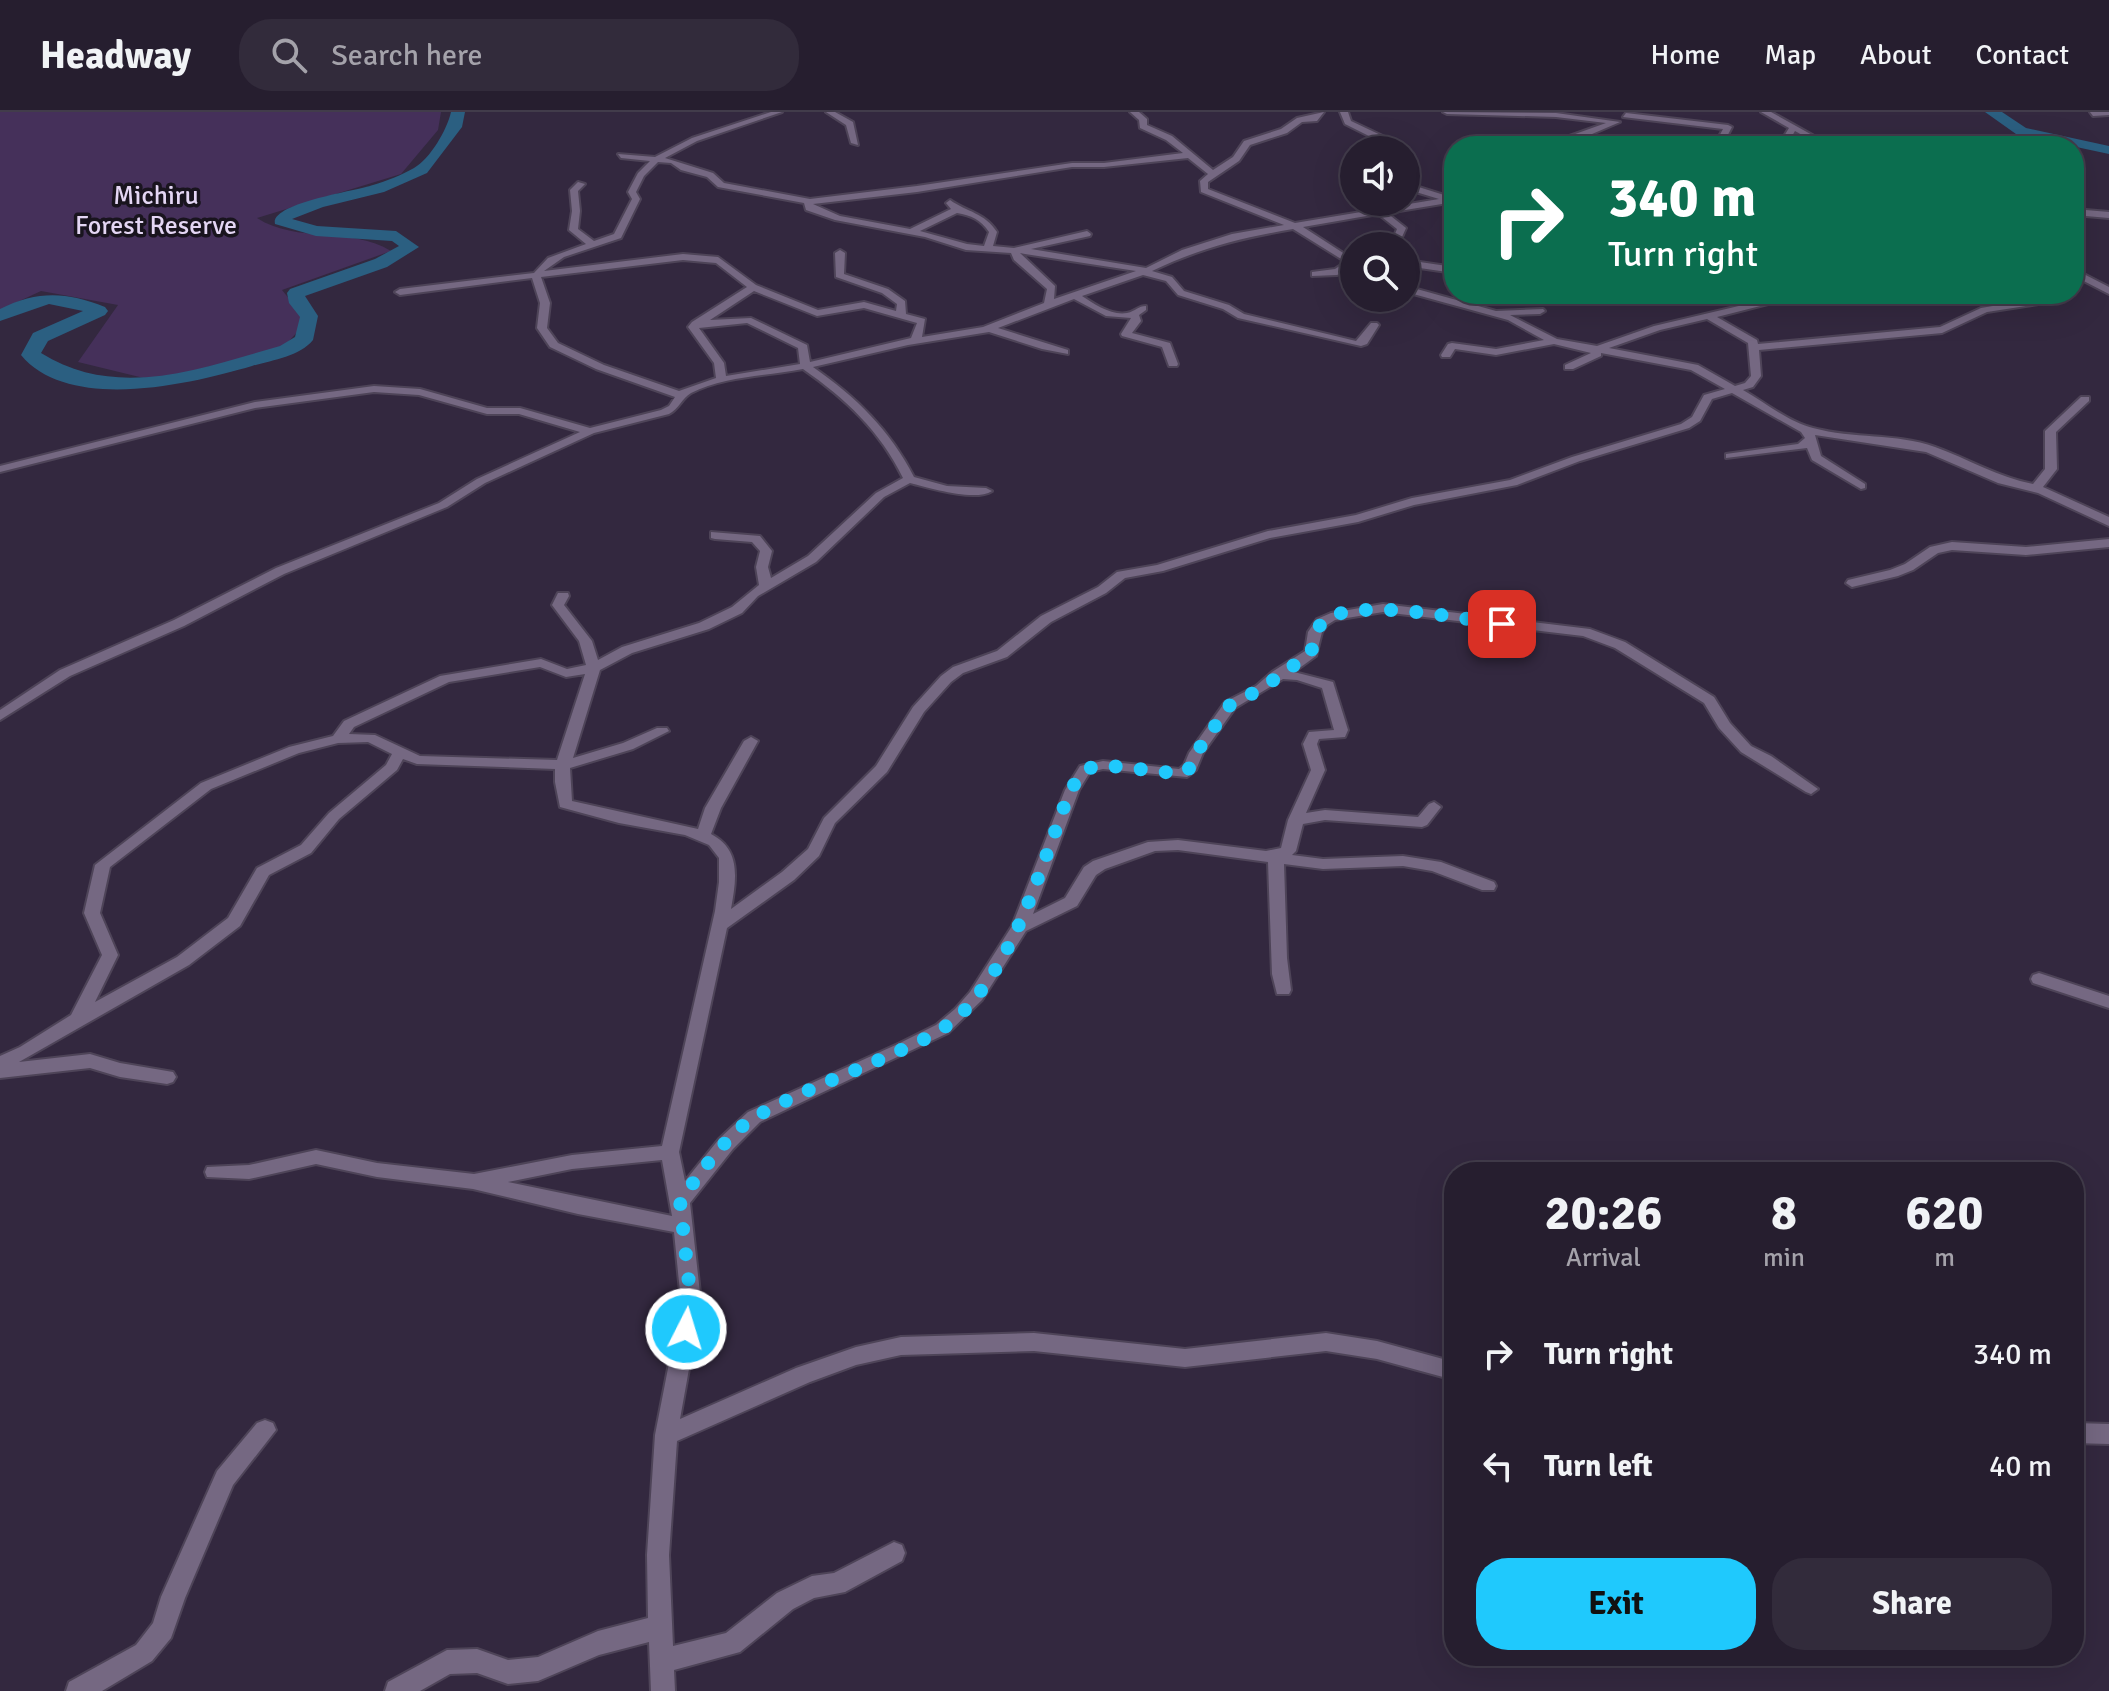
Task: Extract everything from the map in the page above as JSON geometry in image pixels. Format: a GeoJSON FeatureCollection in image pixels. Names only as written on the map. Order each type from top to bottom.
{"type":"FeatureCollection","features":[{"type":"Feature","properties":{"kind":"street"},"geometry":{"type":"LineString","coordinates":[[681,395],[600,367],[554,345],[542,328],[545,303],[536,276],[540,267],[551,260],[618,236],[635,205],[632,192],[637,178],[658,158],[699,138],[778,112]]}},
{"type":"Feature","properties":{"kind":"street"},"geometry":{"type":"LineString","coordinates":[[830,112],[850,124],[855,143]]}},
{"type":"Feature","properties":{"kind":"street"},"geometry":{"type":"LineString","coordinates":[[1134,112],[1143,119],[1143,126],[1169,138],[1213,174]]}},
{"type":"Feature","properties":{"kind":"street"},"geometry":{"type":"LineString","coordinates":[[1320,112],[1314,119],[1300,120],[1284,131],[1247,143],[1236,159],[1204,181],[1204,190],[1240,208],[1292,225],[1340,253]]}},
{"type":"Feature","properties":{"kind":"street"},"geometry":{"type":"LineString","coordinates":[[1344,112],[1348,122],[1376,136]]}},
{"type":"Feature","properties":{"kind":"street"},"geometry":{"type":"LineString","coordinates":[[1447,112],[1556,115],[1615,122]]}},
{"type":"Feature","properties":{"kind":"street"},"geometry":{"type":"LineString","coordinates":[[1765,112],[1807,136]]}},
{"type":"Feature","properties":{"kind":"street"},"geometry":{"type":"LineString","coordinates":[[2093,114],[2109,113]]}},
{"type":"Feature","properties":{"kind":"street"},"geometry":{"type":"LineString","coordinates":[[1578,136],[1615,122],[1627,114],[1728,127],[1723,136]]}},
{"type":"Feature","properties":{"kind":"street"},"geometry":{"type":"LineString","coordinates":[[1788,136],[1792,129]]}},
{"type":"Feature","properties":{"kind":"street"},"geometry":{"type":"LineString","coordinates":[[621,156],[658,158],[710,175],[721,185],[811,202],[1072,165],[1104,165],[1190,155]]}},
{"type":"Feature","properties":{"kind":"street"},"geometry":{"type":"LineString","coordinates":[[581,184],[574,190],[576,211],[573,230],[593,245]]}},
{"type":"Feature","properties":{"kind":"street"},"geometry":{"type":"LineString","coordinates":[[1420,190],[1444,197]]}},
{"type":"Feature","properties":{"kind":"street"},"geometry":{"type":"LineString","coordinates":[[1420,204],[1444,200]]}},
{"type":"Feature","properties":{"kind":"street"},"geometry":{"type":"LineString","coordinates":[[811,202],[809,208],[838,218],[987,250],[1015,250],[1146,271],[1169,279],[1181,293],[1226,307],[1241,316],[1357,344],[1363,342],[1374,325]]}},
{"type":"Feature","properties":{"kind":"street"},"geometry":{"type":"LineString","coordinates":[[911,232],[953,207],[975,213],[987,222],[993,232],[987,250]]}},
{"type":"Feature","properties":{"kind":"street"},"geometry":{"type":"LineString","coordinates":[[2084,213],[2109,215]]}},
{"type":"Feature","properties":{"kind":"street"},"geometry":{"type":"LineString","coordinates":[[0,716],[90,660],[179,623],[280,571],[443,505],[481,481],[590,431],[665,412],[673,408],[681,395],[721,379],[805,366],[916,340],[990,329],[1048,304],[1146,271],[1185,252],[1235,236],[1348,216]]}},
{"type":"Feature","properties":{"kind":"street"},"geometry":{"type":"LineString","coordinates":[[1386,216],[1402,228],[1400,232]]}},
{"type":"Feature","properties":{"kind":"street"},"geometry":{"type":"LineString","coordinates":[[1015,250],[1087,234]]}},
{"type":"Feature","properties":{"kind":"street"},"geometry":{"type":"LineString","coordinates":[[1015,250],[1017,258],[1052,288],[1048,304]]}},
{"type":"Feature","properties":{"kind":"street"},"geometry":{"type":"LineString","coordinates":[[840,253],[839,275],[885,291],[902,303],[901,314]]}},
{"type":"Feature","properties":{"kind":"street"},"geometry":{"type":"LineString","coordinates":[[400,292],[699,257],[718,260],[753,287],[817,313],[864,305],[922,321],[916,340]]}},
{"type":"Feature","properties":{"kind":"street"},"geometry":{"type":"LineString","coordinates":[[1420,265],[1444,269]]}},
{"type":"Feature","properties":{"kind":"street"},"geometry":{"type":"LineString","coordinates":[[1315,274],[1340,270]]}},
{"type":"Feature","properties":{"kind":"street"},"geometry":{"type":"LineString","coordinates":[[2084,277],[2108,290]]}},
{"type":"Feature","properties":{"kind":"street"},"geometry":{"type":"LineString","coordinates":[[721,379],[719,363],[693,327],[753,287]]}},
{"type":"Feature","properties":{"kind":"street"},"geometry":{"type":"LineString","coordinates":[[2084,289],[2108,290]]}},
{"type":"Feature","properties":{"kind":"street"},"geometry":{"type":"LineString","coordinates":[[1420,293],[1444,299]]}},
{"type":"Feature","properties":{"kind":"street"},"geometry":{"type":"LineString","coordinates":[[1075,295],[1126,318],[1139,312],[1126,334],[1166,345],[1173,364]]}},
{"type":"Feature","properties":{"kind":"street"},"geometry":{"type":"LineString","coordinates":[[1463,304],[1494,312],[1554,341],[1694,367],[1808,436],[1918,445],[2002,481],[2035,489],[2109,522]]}},
{"type":"Feature","properties":{"kind":"street"},"geometry":{"type":"LineString","coordinates":[[1595,350],[1657,328],[1762,304]]}},
{"type":"Feature","properties":{"kind":"street"},"geometry":{"type":"LineString","coordinates":[[1753,348],[1942,330],[1984,310],[2021,304]]}},
{"type":"Feature","properties":{"kind":"street"},"geometry":{"type":"LineString","coordinates":[[1494,312],[1540,311]]}},
{"type":"Feature","properties":{"kind":"street"},"geometry":{"type":"LineString","coordinates":[[721,924],[788,876],[814,852],[829,821],[882,769],[918,710],[958,670],[1002,654],[1046,619],[1102,590],[1121,575],[1159,568],[1268,535],[1513,483],[1616,446],[1685,426],[1696,419],[1708,397],[1749,385],[1756,376],[1753,342],[1710,317]]}},
{"type":"Feature","properties":{"kind":"street"},"geometry":{"type":"LineString","coordinates":[[695,324],[748,320],[803,347],[805,366],[854,401],[897,453],[909,479]]}},
{"type":"Feature","properties":{"kind":"street"},"geometry":{"type":"LineString","coordinates":[[990,329],[1032,341],[1039,347],[1064,352]]}},
{"type":"Feature","properties":{"kind":"street"},"geometry":{"type":"LineString","coordinates":[[1446,355],[1452,346],[1496,352],[1554,341]]}},
{"type":"Feature","properties":{"kind":"street"},"geometry":{"type":"LineString","coordinates":[[1569,367],[1597,354],[1595,350]]}},
{"type":"Feature","properties":{"kind":"street"},"geometry":{"type":"LineString","coordinates":[[0,469],[241,408],[374,389],[420,392],[487,411],[520,411],[590,431]]}},
{"type":"Feature","properties":{"kind":"street"},"geometry":{"type":"LineString","coordinates":[[2035,489],[2051,469],[2050,431],[2085,399]]}},
{"type":"Feature","properties":{"kind":"street"},"geometry":{"type":"LineString","coordinates":[[1730,456],[1801,447],[1808,436]]}},
{"type":"Feature","properties":{"kind":"street"},"geometry":{"type":"LineString","coordinates":[[1808,436],[1816,458],[1861,486]]}},
{"type":"Feature","properties":{"kind":"street"},"geometry":{"type":"LineString","coordinates":[[338,739],[349,724],[445,679],[541,663],[566,673],[594,668],[627,650],[704,626],[737,610],[766,586],[812,559],[880,495],[909,479],[947,489],[986,491]]}},
{"type":"Feature","properties":{"kind":"street"},"geometry":{"type":"LineString","coordinates":[[715,535],[756,539],[766,551],[762,567],[766,586]]}},
{"type":"Feature","properties":{"kind":"street"},"geometry":{"type":"LineString","coordinates":[[1852,583],[1894,573],[1934,550],[1952,546],[2026,551],[2109,543]]}},
{"type":"Feature","properties":{"kind":"street"},"geometry":{"type":"LineString","coordinates":[[563,596],[558,605],[585,641],[594,668],[563,765],[565,804],[703,836],[722,848],[728,860],[721,924],[670,1152],[680,1201],[691,1302],[666,1435],[658,1555],[663,1691]]}},
{"type":"Feature","properties":{"kind":"street"},"geometry":{"type":"LineString","coordinates":[[680,1201],[726,1144],[754,1117],[906,1048],[942,1029],[961,1013],[976,996],[1020,927],[1072,790],[1085,769],[1103,765],[1182,774],[1191,767],[1196,753],[1230,705],[1261,689],[1277,675],[1296,670],[1311,653],[1315,632],[1322,622],[1331,617],[1383,608],[1585,632],[1620,645],[1709,700],[1724,725],[1746,749],[1811,789]]}},
{"type":"Feature","properties":{"kind":"street"},"geometry":{"type":"LineString","coordinates":[[1269,858],[1288,851],[1296,820],[1318,770],[1310,744],[1314,735],[1340,734],[1341,730],[1328,685],[1296,670]]}},
{"type":"Feature","properties":{"kind":"street"},"geometry":{"type":"LineString","coordinates":[[78,1019],[110,955],[92,913],[103,865],[206,786],[294,750],[338,739],[370,738],[417,760],[563,765],[628,746],[662,731]]}},
{"type":"Feature","properties":{"kind":"street"},"geometry":{"type":"LineString","coordinates":[[703,836],[713,808],[751,741]]}},
{"type":"Feature","properties":{"kind":"street"},"geometry":{"type":"LineString","coordinates":[[1,1065],[183,961],[234,922],[263,872],[306,849],[343,807],[392,767],[399,753]]}},
{"type":"Feature","properties":{"kind":"street"},"geometry":{"type":"LineString","coordinates":[[1296,820],[1325,815],[1422,822],[1434,807]]}},
{"type":"Feature","properties":{"kind":"street"},"geometry":{"type":"LineString","coordinates":[[1020,927],[1071,902],[1090,871],[1133,851],[1153,846],[1178,845],[1323,864],[1403,861],[1435,866],[1488,886]]}},
{"type":"Feature","properties":{"kind":"street"},"geometry":{"type":"LineString","coordinates":[[1269,858],[1279,893],[1277,958],[1283,990]]}},
{"type":"Feature","properties":{"kind":"street"},"geometry":{"type":"LineString","coordinates":[[2039,979],[2109,1002]]}},
{"type":"Feature","properties":{"kind":"street"},"geometry":{"type":"LineString","coordinates":[[1,1065],[90,1061],[120,1070],[167,1077]]}},
{"type":"Feature","properties":{"kind":"street"},"geometry":{"type":"LineString","coordinates":[[473,1181],[572,1162],[670,1152]]}},
{"type":"Feature","properties":{"kind":"street"},"geometry":{"type":"LineString","coordinates":[[214,1172],[249,1172],[316,1157],[377,1170],[473,1181],[578,1206],[683,1226]]}},
{"type":"Feature","properties":{"kind":"street"},"geometry":{"type":"LineString","coordinates":[[666,1435],[803,1375],[856,1356],[901,1346],[1034,1342],[1185,1358],[1326,1342],[1377,1350],[1444,1368]]}},
{"type":"Feature","properties":{"kind":"street"},"geometry":{"type":"LineString","coordinates":[[78,1691],[144,1653],[163,1630],[173,1597],[225,1478],[265,1430]]}},
{"type":"Feature","properties":{"kind":"street"},"geometry":{"type":"LineString","coordinates":[[2084,1433],[2109,1434]]}},
{"type":"Feature","properties":{"kind":"street"},"geometry":{"type":"LineString","coordinates":[[663,1661],[732,1644],[785,1601],[812,1587],[837,1584],[894,1553]]}},
{"type":"Feature","properties":{"kind":"street"},"geometry":{"type":"LineString","coordinates":[[397,1691],[447,1662],[477,1661],[508,1672],[538,1669],[598,1643],[660,1627]]}},
{"type":"Feature","properties":{"kind":"green space","name":"Michiru Forest Reserve"},"geometry":{"type":"Polygon","coordinates":[[[0,112],[441,112],[438,130],[401,174],[257,218],[289,231],[359,239],[391,251],[282,290],[307,321],[282,349],[156,381],[78,362],[118,305],[41,291],[0,310],[0,112]]]}},
{"type":"Feature","properties":{"kind":"waterway"},"geometry":{"type":"LineString","coordinates":[[0,316],[27,303],[49,298],[71,301],[99,311],[40,337],[31,355],[64,374],[96,382],[124,384],[179,378],[287,350],[304,340],[309,316],[298,303],[296,293],[381,263],[411,247],[396,236],[316,231],[281,221],[285,216],[318,203],[378,189],[422,170],[455,127],[458,112]]}},
{"type":"Feature","properties":{"kind":"waterway"},"geometry":{"type":"LineString","coordinates":[[1992,112],[2021,131],[2044,136]]}},
{"type":"Feature","properties":{"kind":"waterway"},"geometry":{"type":"LineString","coordinates":[[2084,145],[2109,150]]}},
{"type":"Feature","properties":{"kind":"route"},"geometry":{"type":"LineString","coordinates":[[686,1329],[691,1302],[680,1201],[726,1144],[754,1117],[906,1048],[942,1029],[961,1013],[976,996],[1020,927],[1072,790],[1085,769],[1103,765],[1182,774],[1191,767],[1196,753],[1230,705],[1261,689],[1311,653],[1315,632],[1322,622],[1331,617],[1383,608],[1502,624]]}}]}
